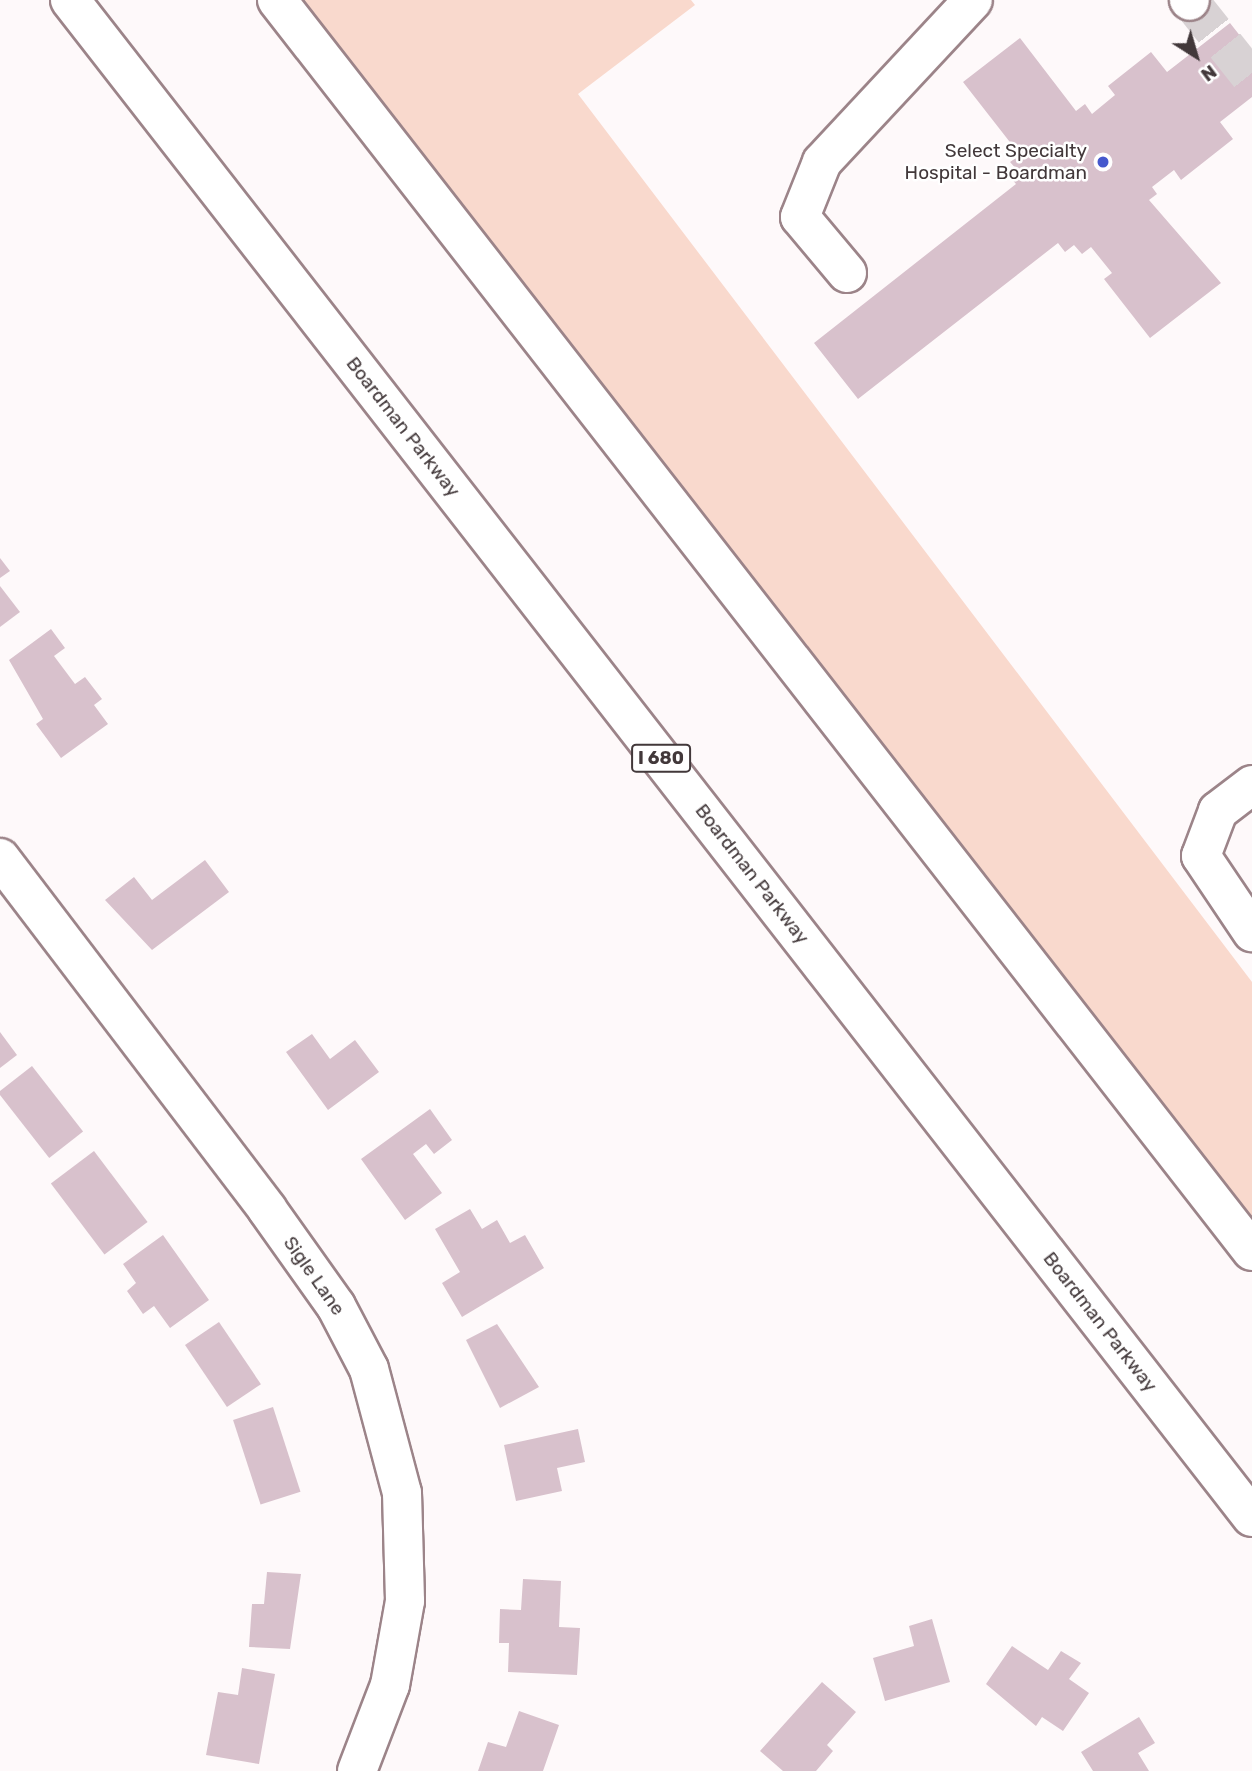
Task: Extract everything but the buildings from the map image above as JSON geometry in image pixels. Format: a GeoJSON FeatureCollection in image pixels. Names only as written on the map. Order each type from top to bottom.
{"type":"FeatureCollection","features":[{"type":"Feature","properties":{"kind":"main road","name":"Boardman Parkway"},"geometry":{"type":"LineString","coordinates":[[70,0],[1252,1517]]}},
{"type":"Feature","properties":{"kind":"main road"},"geometry":{"type":"LineString","coordinates":[[277,0],[1252,1251]]}},
{"type":"Feature","properties":{"kind":"main road"},"geometry":{"type":"LineString","coordinates":[[848,273],[800,217],[822,162],[973,0]]}},
{"type":"Feature","properties":{"kind":"main road"},"geometry":{"type":"LineString","coordinates":[[1252,785],[1218,811],[1201,856],[1252,932]]}},
{"type":"Feature","properties":{"kind":"main road","name":"Sigle Lane"},"geometry":{"type":"LineString","coordinates":[[0,858],[267,1209],[336,1306],[369,1369],[402,1493],[405,1601],[390,1685],[357,1771]]}},
{"type":"Feature","properties":{"kind":"shaded area"},"geometry":{"type":"Polygon","coordinates":[[[277,0],[691,0],[695,5],[578,94],[1252,982],[1252,1251],[277,0]]]}},
{"type":"Feature","properties":{"kind":"tunnel"},"geometry":{"type":"LineString","coordinates":[[1190,1],[1252,79]]}},
{"type":"Feature","properties":{"kind":"place","name":"Select Specialty Hospital - Boardman"},"geometry":{"type":"Point","coordinates":[1103,162]}}]}
